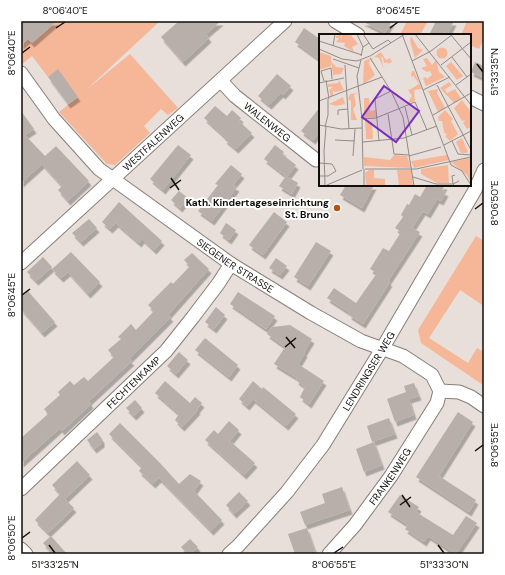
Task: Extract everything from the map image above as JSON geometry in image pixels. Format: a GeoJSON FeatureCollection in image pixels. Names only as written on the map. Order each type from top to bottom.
{"type":"FeatureCollection","features":[{"type":"Feature","properties":{"kind":"street","name":"WESTFALENWEG"},"geometry":{"type":"LineString","coordinates":[[21,263],[285,21]]}},
{"type":"Feature","properties":{"kind":"street"},"geometry":{"type":"LineString","coordinates":[[335,21],[356,34]]}},
{"type":"Feature","properties":{"kind":"street","name":"SIEGENER STRASSE"},"geometry":{"type":"LineString","coordinates":[[21,73],[54,119],[99,169],[231,264],[311,313],[361,341],[403,356],[432,374],[440,391]]}},
{"type":"Feature","properties":{"kind":"street","name":"WALENWEG"},"geometry":{"type":"LineString","coordinates":[[221,81],[235,96],[316,160]]}},
{"type":"Feature","properties":{"kind":"street"},"geometry":{"type":"LineString","coordinates":[[471,98],[484,104]]}},
{"type":"Feature","properties":{"kind":"street","name":"LENDRINGSER WEG"},"geometry":{"type":"LineString","coordinates":[[229,554],[287,492],[323,445],[382,349],[475,190],[484,170]]}},
{"type":"Feature","properties":{"kind":"street","name":"FECHTENKAMP"},"geometry":{"type":"LineString","coordinates":[[21,489],[166,351],[218,284],[231,264]]}},
{"type":"Feature","properties":{"kind":"street"},"geometry":{"type":"LineString","coordinates":[[440,391],[459,392],[471,397],[484,406]]}},
{"type":"Feature","properties":{"kind":"street","name":"FRANKENWEG"},"geometry":{"type":"LineString","coordinates":[[329,554],[355,525],[391,476],[437,402],[440,391]]}},
{"type":"Feature","properties":{"kind":"street"},"geometry":{"type":"LineString","coordinates":[[21,548],[26,554]]}},
{"type":"Feature","properties":{"kind":"shaded area"},"geometry":{"type":"Polygon","coordinates":[[[57,21],[160,21],[86,90],[130,54],[178,108],[168,115],[161,109],[144,126],[150,133],[115,165],[107,164],[59,112],[78,97],[58,70],[48,77],[32,56],[21,65],[21,44],[22,45],[28,39],[32,43],[57,21]]]}},
{"type":"Feature","properties":{"kind":"shaded area"},"geometry":{"type":"Polygon","coordinates":[[[407,21],[428,21],[421,34],[400,34],[407,21]]]}},
{"type":"Feature","properties":{"kind":"shaded area"},"geometry":{"type":"Polygon","coordinates":[[[467,21],[484,21],[484,39],[479,49],[471,45],[471,34],[461,34],[467,21]]]}},
{"type":"Feature","properties":{"kind":"shaded area"},"geometry":{"type":"Polygon","coordinates":[[[476,236],[484,241],[484,306],[460,290],[429,338],[468,363],[477,348],[484,352],[484,385],[421,343],[418,330],[476,236]]]}},
{"type":"Feature","properties":{"kind":"building"},"geometry":{"type":"Polygon","coordinates":[[[21,21],[57,21],[32,43],[28,39],[21,45],[21,21]]]}},
{"type":"Feature","properties":{"kind":"building"},"geometry":{"type":"Polygon","coordinates":[[[179,21],[221,21],[206,34],[209,38],[183,62],[161,37],[179,21]]]}},
{"type":"Feature","properties":{"kind":"building"},"geometry":{"type":"Polygon","coordinates":[[[362,21],[392,21],[385,33],[362,21]]]}},
{"type":"Feature","properties":{"kind":"building"},"geometry":{"type":"Polygon","coordinates":[[[436,21],[454,21],[448,34],[430,34],[436,21]]]}},
{"type":"Feature","properties":{"kind":"building"},"geometry":{"type":"Polygon","coordinates":[[[304,28],[319,38],[319,59],[295,42],[304,28]]]}},
{"type":"Feature","properties":{"kind":"building"},"geometry":{"type":"Polygon","coordinates":[[[475,62],[484,66],[484,78],[471,72],[475,62]]]}},
{"type":"Feature","properties":{"kind":"building"},"geometry":{"type":"Polygon","coordinates":[[[58,69],[78,97],[68,104],[48,77],[58,69]]]}},
{"type":"Feature","properties":{"kind":"building"},"geometry":{"type":"Polygon","coordinates":[[[277,74],[291,86],[283,95],[281,93],[269,105],[258,96],[277,74]]]}},
{"type":"Feature","properties":{"kind":"building"},"geometry":{"type":"Polygon","coordinates":[[[215,106],[227,116],[232,110],[241,118],[239,121],[252,133],[236,149],[204,118],[215,106]]]}},
{"type":"Feature","properties":{"kind":"building"},"geometry":{"type":"Polygon","coordinates":[[[319,108],[319,132],[313,140],[301,131],[319,108]]]}},
{"type":"Feature","properties":{"kind":"building"},"geometry":{"type":"Polygon","coordinates":[[[21,111],[34,129],[25,135],[45,156],[56,146],[89,181],[68,201],[58,190],[62,186],[42,164],[21,183],[21,111]]]}},
{"type":"Feature","properties":{"kind":"building"},"geometry":{"type":"Polygon","coordinates":[[[178,145],[191,155],[163,190],[150,179],[178,145]]]}},
{"type":"Feature","properties":{"kind":"building"},"geometry":{"type":"Polygon","coordinates":[[[275,145],[284,152],[282,154],[296,165],[287,177],[264,159],[275,145]]]}},
{"type":"Feature","properties":{"kind":"building"},"geometry":{"type":"Polygon","coordinates":[[[231,165],[242,174],[233,185],[237,187],[212,221],[198,211],[218,185],[215,184],[231,165]]]}},
{"type":"Feature","properties":{"kind":"building"},"geometry":{"type":"Polygon","coordinates":[[[286,176],[298,183],[292,194],[279,186],[286,176]]]}},
{"type":"Feature","properties":{"kind":"building"},"geometry":{"type":"Polygon","coordinates":[[[345,186],[373,186],[362,208],[340,195],[345,186]]]}},
{"type":"Feature","properties":{"kind":"building"},"geometry":{"type":"Polygon","coordinates":[[[426,186],[444,186],[442,190],[446,192],[441,201],[437,199],[428,214],[423,211],[412,228],[420,232],[388,281],[390,282],[363,324],[349,315],[350,313],[327,298],[334,288],[356,303],[377,273],[370,269],[383,248],[389,251],[401,232],[395,228],[403,217],[401,215],[407,204],[409,205],[415,194],[420,197],[426,186]]]}},
{"type":"Feature","properties":{"kind":"building"},"geometry":{"type":"Polygon","coordinates":[[[179,191],[188,198],[180,208],[171,200],[179,191]]]}},
{"type":"Feature","properties":{"kind":"building"},"geometry":{"type":"Polygon","coordinates":[[[119,202],[162,241],[154,250],[142,239],[139,243],[116,223],[110,229],[102,222],[119,202]]]}},
{"type":"Feature","properties":{"kind":"building"},"geometry":{"type":"Polygon","coordinates":[[[274,212],[287,222],[263,255],[249,245],[274,212]]]}},
{"type":"Feature","properties":{"kind":"building"},"geometry":{"type":"Polygon","coordinates":[[[89,219],[97,228],[81,242],[72,233],[89,219]]]}},
{"type":"Feature","properties":{"kind":"building"},"geometry":{"type":"Polygon","coordinates":[[[226,223],[236,230],[229,240],[220,233],[226,223]]]}},
{"type":"Feature","properties":{"kind":"building"},"geometry":{"type":"Polygon","coordinates":[[[316,242],[331,251],[308,286],[294,277],[316,242]]]}},
{"type":"Feature","properties":{"kind":"building"},"geometry":{"type":"Polygon","coordinates":[[[71,252],[100,282],[88,294],[68,272],[61,278],[52,269],[71,252]]]}},
{"type":"Feature","properties":{"kind":"building"},"geometry":{"type":"Polygon","coordinates":[[[192,253],[209,269],[168,315],[171,317],[129,359],[132,361],[89,401],[91,404],[62,431],[60,428],[21,463],[21,438],[48,414],[44,409],[60,395],[58,392],[70,381],[74,385],[84,377],[88,381],[114,357],[108,350],[121,339],[118,337],[131,324],[136,330],[154,311],[148,305],[171,282],[173,284],[190,266],[184,260],[192,253]]]}},
{"type":"Feature","properties":{"kind":"building"},"geometry":{"type":"Polygon","coordinates":[[[43,257],[52,267],[36,281],[27,272],[43,257]]]}},
{"type":"Feature","properties":{"kind":"building"},"geometry":{"type":"Polygon","coordinates":[[[276,258],[287,266],[280,275],[269,268],[276,258]]]}},
{"type":"Feature","properties":{"kind":"building"},"geometry":{"type":"Polygon","coordinates":[[[27,290],[55,322],[42,333],[21,309],[21,296],[27,290]]]}},
{"type":"Feature","properties":{"kind":"building"},"geometry":{"type":"Polygon","coordinates":[[[238,292],[275,316],[266,329],[230,304],[238,292]]]}},
{"type":"Feature","properties":{"kind":"building"},"geometry":{"type":"Polygon","coordinates":[[[216,307],[225,315],[214,329],[205,322],[216,307]]]}},
{"type":"Feature","properties":{"kind":"building"},"geometry":{"type":"Polygon","coordinates":[[[290,325],[312,339],[298,364],[324,381],[309,404],[300,397],[305,387],[296,380],[297,378],[274,364],[285,347],[267,334],[272,327],[290,325]]]}},
{"type":"Feature","properties":{"kind":"building"},"geometry":{"type":"Polygon","coordinates":[[[205,338],[238,365],[229,377],[195,350],[205,338]]]}},
{"type":"Feature","properties":{"kind":"building"},"geometry":{"type":"Polygon","coordinates":[[[179,352],[188,360],[176,374],[167,366],[179,352]]]}},
{"type":"Feature","properties":{"kind":"building"},"geometry":{"type":"Polygon","coordinates":[[[165,381],[190,403],[195,397],[202,403],[197,409],[198,410],[182,427],[175,420],[179,414],[155,393],[165,381]]]}},
{"type":"Feature","properties":{"kind":"building"},"geometry":{"type":"Polygon","coordinates":[[[253,381],[262,389],[263,387],[296,414],[286,426],[253,399],[247,406],[239,399],[253,381]]]}},
{"type":"Feature","properties":{"kind":"building"},"geometry":{"type":"Polygon","coordinates":[[[414,383],[419,396],[409,399],[414,415],[395,422],[387,399],[406,392],[404,386],[414,383]]]}},
{"type":"Feature","properties":{"kind":"building"},"geometry":{"type":"Polygon","coordinates":[[[135,400],[142,408],[134,416],[126,408],[135,400]]]}},
{"type":"Feature","properties":{"kind":"building"},"geometry":{"type":"Polygon","coordinates":[[[458,412],[473,422],[439,476],[476,500],[469,512],[416,477],[458,412]]]}},
{"type":"Feature","properties":{"kind":"building"},"geometry":{"type":"Polygon","coordinates":[[[389,418],[395,434],[372,442],[367,426],[389,418]]]}},
{"type":"Feature","properties":{"kind":"building"},"geometry":{"type":"Polygon","coordinates":[[[229,421],[239,430],[230,441],[255,463],[244,475],[205,440],[214,430],[218,434],[229,421]]]}},
{"type":"Feature","properties":{"kind":"building"},"geometry":{"type":"Polygon","coordinates":[[[120,423],[179,484],[190,474],[201,481],[194,491],[222,520],[211,531],[159,478],[153,484],[139,471],[142,467],[109,434],[120,423]]]}},
{"type":"Feature","properties":{"kind":"building"},"geometry":{"type":"Polygon","coordinates":[[[97,432],[102,439],[102,443],[94,449],[87,440],[97,432]]]}},
{"type":"Feature","properties":{"kind":"building"},"geometry":{"type":"Polygon","coordinates":[[[374,442],[382,465],[364,472],[356,449],[374,442]]]}},
{"type":"Feature","properties":{"kind":"building"},"geometry":{"type":"Polygon","coordinates":[[[77,461],[90,475],[65,499],[74,508],[48,533],[35,520],[60,494],[52,485],[77,461]]]}},
{"type":"Feature","properties":{"kind":"building"},"geometry":{"type":"Polygon","coordinates":[[[342,487],[350,510],[305,525],[300,512],[325,503],[322,494],[342,487]]]}},
{"type":"Feature","properties":{"kind":"building"},"geometry":{"type":"Polygon","coordinates":[[[239,492],[248,501],[234,514],[226,505],[239,492]]]}},
{"type":"Feature","properties":{"kind":"building"},"geometry":{"type":"Polygon","coordinates":[[[400,495],[419,507],[416,512],[453,535],[466,516],[477,523],[456,554],[428,536],[424,542],[405,529],[408,525],[388,512],[400,495]]]}},
{"type":"Feature","properties":{"kind":"building"},"geometry":{"type":"Polygon","coordinates":[[[307,528],[315,551],[306,554],[295,554],[288,534],[307,528]]]}},
{"type":"Feature","properties":{"kind":"building"},"geometry":{"type":"Polygon","coordinates":[[[51,536],[67,554],[53,554],[43,543],[51,536]]]}},
{"type":"Feature","properties":{"kind":"building"},"geometry":{"type":"Polygon","coordinates":[[[190,539],[198,547],[190,554],[187,554],[181,547],[190,539]]]}},
{"type":"Feature","properties":{"kind":"place","name":"Kath. Kindertageseinrichtung St. Bruno"},"geometry":{"type":"Point","coordinates":[337,208]}}]}
